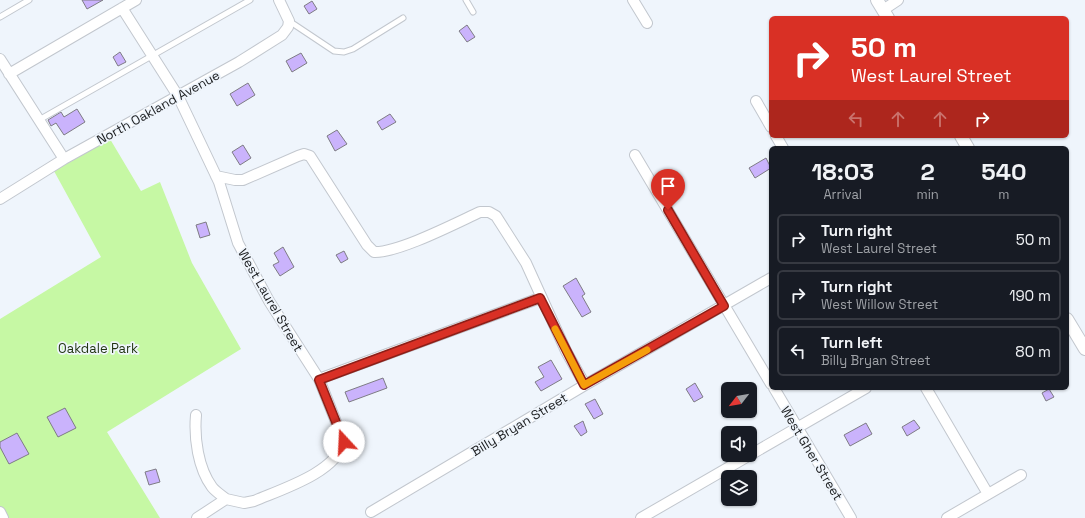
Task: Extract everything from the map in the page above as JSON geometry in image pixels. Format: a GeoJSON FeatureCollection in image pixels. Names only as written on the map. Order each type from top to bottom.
{"type":"FeatureCollection","features":[{"type":"Feature","properties":{"kind":"street"},"geometry":{"type":"LineString","coordinates":[[9,74],[136,0]]}},
{"type":"Feature","properties":{"kind":"street"},"geometry":{"type":"LineString","coordinates":[[280,0],[289,22]]}},
{"type":"Feature","properties":{"kind":"street"},"geometry":{"type":"LineString","coordinates":[[633,0],[647,23]]}},
{"type":"Feature","properties":{"kind":"street"},"geometry":{"type":"LineString","coordinates":[[883,9],[898,0]]}},
{"type":"Feature","properties":{"kind":"street","name":"West Laurel Street"},"geometry":{"type":"LineString","coordinates":[[122,8],[178,96],[216,176],[238,242],[269,301],[319,380],[344,442],[341,452],[334,460],[316,473],[254,501],[236,502],[226,499]]}},
{"type":"Feature","properties":{"kind":"street","name":"North Oakland Avenue"},"geometry":{"type":"LineString","coordinates":[[0,199],[64,159],[240,62],[282,35],[288,27],[289,22]]}},
{"type":"Feature","properties":{"kind":"street"},"geometry":{"type":"LineString","coordinates":[[0,59],[64,159]]}},
{"type":"Feature","properties":{"kind":"street"},"geometry":{"type":"LineString","coordinates":[[756,101],[769,124]]}},
{"type":"Feature","properties":{"kind":"street"},"geometry":{"type":"LineString","coordinates":[[216,176],[243,180],[298,156],[304,154],[310,156],[367,245],[374,252],[384,252],[480,212],[489,212],[500,220],[526,263],[540,298],[584,385]]}},
{"type":"Feature","properties":{"kind":"street"},"geometry":{"type":"LineString","coordinates":[[635,155],[769,381]]}},
{"type":"Feature","properties":{"kind":"street","name":"Billy Bryan Street"},"geometry":{"type":"LineString","coordinates":[[371,512],[584,385],[769,279]]}},
{"type":"Feature","properties":{"kind":"street"},"geometry":{"type":"LineString","coordinates":[[319,380],[540,298]]}},
{"type":"Feature","properties":{"kind":"street"},"geometry":{"type":"LineString","coordinates":[[1069,321],[1085,349]]}},
{"type":"Feature","properties":{"kind":"street","name":"West Gher Street"},"geometry":{"type":"LineString","coordinates":[[775,390],[851,518]]}},
{"type":"Feature","properties":{"kind":"street"},"geometry":{"type":"LineString","coordinates":[[641,518],[863,390]]}},
{"type":"Feature","properties":{"kind":"street"},"geometry":{"type":"LineString","coordinates":[[927,390],[988,494]]}},
{"type":"Feature","properties":{"kind":"street"},"geometry":{"type":"LineString","coordinates":[[196,415],[195,424],[200,462],[212,487],[226,499],[196,518]]}},
{"type":"Feature","properties":{"kind":"street"},"geometry":{"type":"LineString","coordinates":[[947,518],[1021,475]]}},
{"type":"Feature","properties":{"kind":"street"},"geometry":{"type":"LineString","coordinates":[[0,512],[3,518]]}},
{"type":"Feature","properties":{"kind":"lane"},"geometry":{"type":"LineString","coordinates":[[0,17],[29,0]]}},
{"type":"Feature","properties":{"kind":"lane"},"geometry":{"type":"LineString","coordinates":[[39,120],[250,0]]}},
{"type":"Feature","properties":{"kind":"lane"},"geometry":{"type":"LineString","coordinates":[[466,0],[473,12]]}},
{"type":"Feature","properties":{"kind":"lane"},"geometry":{"type":"LineString","coordinates":[[289,22],[334,51],[344,52],[353,50],[403,18]]}},
{"type":"Feature","properties":{"kind":"green space","name":"Oakdale Park"},"geometry":{"type":"Polygon","coordinates":[[[110,139],[141,191],[160,182],[192,263],[241,349],[107,432],[160,518],[0,518],[0,319],[101,257],[54,171],[110,139]]]}},
{"type":"Feature","properties":{"kind":"building"},"geometry":{"type":"Polygon","coordinates":[[[82,0],[103,0],[87,9],[82,0]]]}},
{"type":"Feature","properties":{"kind":"building"},"geometry":{"type":"Polygon","coordinates":[[[312,1],[317,9],[309,14],[304,6],[312,1]]]}},
{"type":"Feature","properties":{"kind":"building"},"geometry":{"type":"Polygon","coordinates":[[[467,25],[475,37],[467,42],[459,31],[467,25]]]}},
{"type":"Feature","properties":{"kind":"building"},"geometry":{"type":"Polygon","coordinates":[[[120,52],[126,62],[118,66],[113,57],[120,52]]]}},
{"type":"Feature","properties":{"kind":"building"},"geometry":{"type":"Polygon","coordinates":[[[301,53],[307,63],[292,72],[286,61],[301,53]]]}},
{"type":"Feature","properties":{"kind":"building"},"geometry":{"type":"Polygon","coordinates":[[[248,83],[255,95],[237,106],[230,94],[248,83]]]}},
{"type":"Feature","properties":{"kind":"building"},"geometry":{"type":"Polygon","coordinates":[[[77,109],[85,122],[64,135],[56,123],[51,126],[48,120],[61,112],[64,117],[77,109]]]}},
{"type":"Feature","properties":{"kind":"building"},"geometry":{"type":"Polygon","coordinates":[[[390,114],[396,122],[382,130],[377,122],[390,114]]]}},
{"type":"Feature","properties":{"kind":"building"},"geometry":{"type":"Polygon","coordinates":[[[337,130],[347,144],[335,151],[327,136],[337,130]]]}},
{"type":"Feature","properties":{"kind":"building"},"geometry":{"type":"Polygon","coordinates":[[[243,145],[251,158],[240,165],[232,152],[243,145]]]}},
{"type":"Feature","properties":{"kind":"building"},"geometry":{"type":"Polygon","coordinates":[[[766,158],[769,164],[769,169],[755,178],[749,168],[766,158]]]}},
{"type":"Feature","properties":{"kind":"building"},"geometry":{"type":"Polygon","coordinates":[[[206,222],[210,235],[200,238],[196,225],[206,222]]]}},
{"type":"Feature","properties":{"kind":"building"},"geometry":{"type":"Polygon","coordinates":[[[283,247],[294,267],[280,276],[273,265],[279,262],[274,253],[283,247]]]}},
{"type":"Feature","properties":{"kind":"building"},"geometry":{"type":"Polygon","coordinates":[[[344,251],[348,259],[341,263],[336,255],[344,251]]]}},
{"type":"Feature","properties":{"kind":"building"},"geometry":{"type":"Polygon","coordinates":[[[576,278],[585,294],[582,296],[591,312],[582,317],[563,286],[576,278]]]}},
{"type":"Feature","properties":{"kind":"building"},"geometry":{"type":"Polygon","coordinates":[[[551,360],[562,379],[541,391],[535,382],[544,377],[538,367],[551,360]]]}},
{"type":"Feature","properties":{"kind":"building"},"geometry":{"type":"Polygon","coordinates":[[[383,378],[387,388],[349,402],[345,392],[383,378]]]}},
{"type":"Feature","properties":{"kind":"building"},"geometry":{"type":"Polygon","coordinates":[[[695,383],[703,397],[694,402],[686,389],[695,383]]]}},
{"type":"Feature","properties":{"kind":"building"},"geometry":{"type":"Polygon","coordinates":[[[1050,390],[1054,397],[1046,401],[1042,393],[1050,390]]]}},
{"type":"Feature","properties":{"kind":"building"},"geometry":{"type":"Polygon","coordinates":[[[595,399],[603,414],[594,419],[585,404],[595,399]]]}},
{"type":"Feature","properties":{"kind":"building"},"geometry":{"type":"Polygon","coordinates":[[[65,408],[76,428],[58,437],[47,417],[65,408]]]}},
{"type":"Feature","properties":{"kind":"building"},"geometry":{"type":"Polygon","coordinates":[[[914,420],[920,428],[907,436],[902,427],[914,420]]]}},
{"type":"Feature","properties":{"kind":"building"},"geometry":{"type":"Polygon","coordinates":[[[583,421],[587,432],[581,436],[574,426],[583,421]]]}},
{"type":"Feature","properties":{"kind":"building"},"geometry":{"type":"Polygon","coordinates":[[[866,423],[872,434],[850,446],[844,435],[866,423]]]}},
{"type":"Feature","properties":{"kind":"building"},"geometry":{"type":"Polygon","coordinates":[[[17,433],[29,454],[9,464],[0,447],[0,442],[17,433]]]}},
{"type":"Feature","properties":{"kind":"building"},"geometry":{"type":"Polygon","coordinates":[[[156,469],[160,482],[149,485],[145,472],[156,469]]]}},
{"type":"Feature","properties":{"kind":"slow traffic"},"geometry":{"type":"LineString","coordinates":[[555,329],[584,385],[647,350]]}},
{"type":"Feature","properties":{"kind":"route"},"geometry":{"type":"LineString","coordinates":[[344,442],[319,380],[472,322],[540,298],[584,385],[724,306],[668,210]]}}]}
